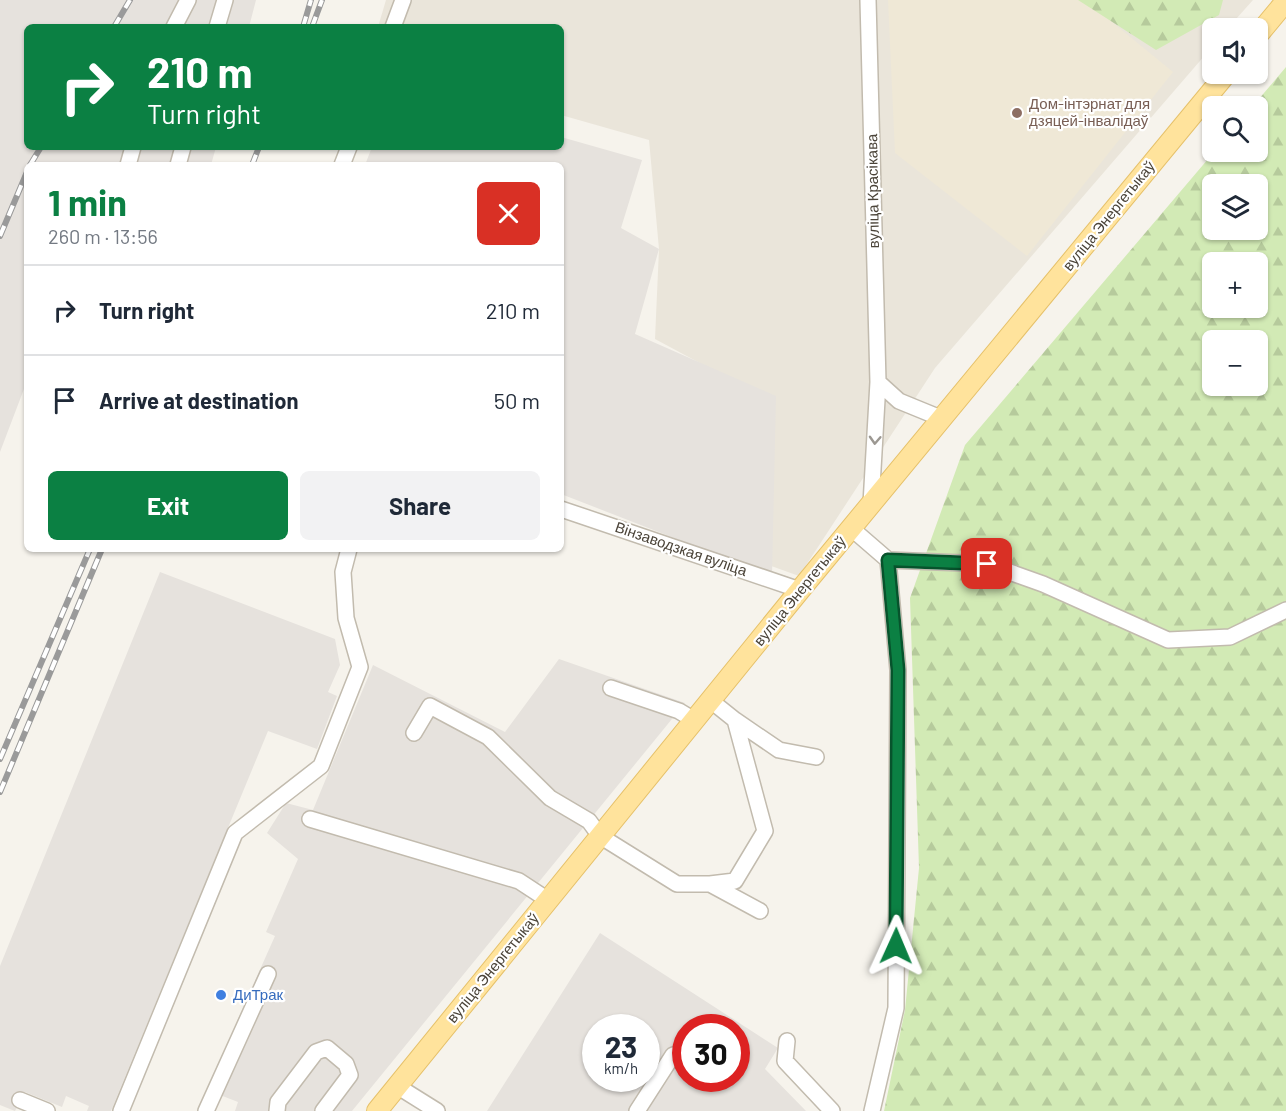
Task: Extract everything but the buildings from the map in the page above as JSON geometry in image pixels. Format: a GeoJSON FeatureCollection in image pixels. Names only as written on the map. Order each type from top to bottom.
{"type":"FeatureCollection","features":[{"type":"Feature","properties":{"kind":"main road"},"geometry":{"type":"LineString","coordinates":[[1268,23],[1286,1]]}},
{"type":"Feature","properties":{"kind":"main road","name":"вуліца Энергетыкаў"},"geometry":{"type":"LineString","coordinates":[[377,1111],[800,590],[1218,84]]}},
{"type":"Feature","properties":{"kind":"street"},"geometry":{"type":"LineString","coordinates":[[176,24],[188,0]]}},
{"type":"Feature","properties":{"kind":"street"},"geometry":{"type":"LineString","coordinates":[[218,24],[225,0]]}},
{"type":"Feature","properties":{"kind":"street"},"geometry":{"type":"LineString","coordinates":[[394,24],[403,0]]}},
{"type":"Feature","properties":{"kind":"street","name":"вуліца Красікава"},"geometry":{"type":"LineString","coordinates":[[868,0],[878,382],[871,504]]}},
{"type":"Feature","properties":{"kind":"street"},"geometry":{"type":"LineString","coordinates":[[878,382],[899,401],[943,419]]}},
{"type":"Feature","properties":{"kind":"street","name":"Вінзаводзкая вуліца"},"geometry":{"type":"LineString","coordinates":[[564,510],[800,590]]}},
{"type":"Feature","properties":{"kind":"street"},"geometry":{"type":"LineString","coordinates":[[851,528],[888,560],[987,564],[1043,585],[1168,640],[1230,637],[1286,610]]}},
{"type":"Feature","properties":{"kind":"street"},"geometry":{"type":"LineString","coordinates":[[122,1111],[235,833],[321,766],[360,667],[346,618],[344,572],[348,552]]}},
{"type":"Feature","properties":{"kind":"street"},"geometry":{"type":"LineString","coordinates":[[872,1111],[896,1008],[898,670],[888,560]]}},
{"type":"Feature","properties":{"kind":"street"},"geometry":{"type":"LineString","coordinates":[[610,688],[679,711],[694,720]]}},
{"type":"Feature","properties":{"kind":"street"},"geometry":{"type":"LineString","coordinates":[[710,700],[779,750],[816,757]]}},
{"type":"Feature","properties":{"kind":"street"},"geometry":{"type":"LineString","coordinates":[[414,734],[430,706],[488,737],[550,798],[589,821],[600,836],[677,884],[710,884],[735,881],[765,831],[735,720]]}},
{"type":"Feature","properties":{"kind":"street"},"geometry":{"type":"LineString","coordinates":[[310,819],[519,881],[548,900]]}},
{"type":"Feature","properties":{"kind":"street"},"geometry":{"type":"LineString","coordinates":[[710,884],[760,911]]}},
{"type":"Feature","properties":{"kind":"street"},"geometry":{"type":"LineString","coordinates":[[206,1111],[268,974]]}},
{"type":"Feature","properties":{"kind":"street"},"geometry":{"type":"LineString","coordinates":[[787,1041],[785,1061],[832,1111]]}},
{"type":"Feature","properties":{"kind":"street"},"geometry":{"type":"LineString","coordinates":[[277,1111],[278,1102],[316,1052],[327,1048],[346,1064],[350,1075],[323,1111]]}},
{"type":"Feature","properties":{"kind":"street"},"geometry":{"type":"LineString","coordinates":[[638,1111],[672,1057]]}},
{"type":"Feature","properties":{"kind":"street"},"geometry":{"type":"LineString","coordinates":[[397,1086],[430,1109]]}},
{"type":"Feature","properties":{"kind":"street"},"geometry":{"type":"LineString","coordinates":[[20,1100],[47,1111]]}},
{"type":"Feature","properties":{"kind":"shaded area"},"geometry":{"type":"Polygon","coordinates":[[[0,0],[256,0],[250,24],[24,24],[24,150],[215,150],[212,162],[24,162],[24,389],[0,452],[0,0]]]}},
{"type":"Feature","properties":{"kind":"shaded area"},"geometry":{"type":"Polygon","coordinates":[[[386,0],[1253,0],[1237,18],[1202,18],[1202,59],[935,368],[799,576],[763,563],[774,403],[655,339],[659,249],[649,140],[564,116],[564,24],[379,24],[386,0]]]}},
{"type":"Feature","properties":{"kind":"shaded area","name":"Дом-інтэрнат для дзяцей-інвалідаў"},"geometry":{"type":"Polygon","coordinates":[[[888,0],[1085,0],[1173,72],[1027,256],[895,153],[888,0]]]}},
{"type":"Feature","properties":{"kind":"shaded area"},"geometry":{"type":"Polygon","coordinates":[[[564,138],[642,160],[621,228],[659,249],[635,334],[776,396],[772,576],[564,495],[564,162],[366,162],[371,150],[564,150],[564,138]]]}},
{"type":"Feature","properties":{"kind":"shaded area"},"geometry":{"type":"Polygon","coordinates":[[[160,572],[335,639],[340,665],[328,692],[337,696],[317,749],[268,731],[111,1111],[87,1111],[89,1106],[66,1096],[62,1107],[25,1092],[15,1111],[0,1105],[0,966],[160,572]]]}},
{"type":"Feature","properties":{"kind":"shaded area"},"geometry":{"type":"Polygon","coordinates":[[[559,659],[685,703],[352,1111],[235,1111],[238,1102],[220,1095],[250,1025],[237,1021],[275,936],[266,932],[298,859],[267,833],[286,803],[313,810],[373,665],[505,732],[559,659]]]}},
{"type":"Feature","properties":{"kind":"shaded area"},"geometry":{"type":"Polygon","coordinates":[[[600,933],[725,1014],[672,1014],[672,1092],[750,1092],[750,1030],[778,1048],[765,1069],[806,1111],[487,1111],[600,933]]]}},
{"type":"Feature","properties":{"kind":"green space"},"geometry":{"type":"Polygon","coordinates":[[[1078,0],[1223,0],[1219,15],[1214,18],[1202,18],[1202,24],[1156,50],[1078,0]]]}},
{"type":"Feature","properties":{"kind":"green space"},"geometry":{"type":"Polygon","coordinates":[[[1286,67],[1286,1111],[884,1111],[905,1010],[919,868],[910,598],[965,445],[1206,162],[1268,162],[1268,96],[1261,96],[1286,67]]]}},
{"type":"Feature","properties":{"kind":"railway"},"geometry":{"type":"LineString","coordinates":[[116,24],[130,0]]}},
{"type":"Feature","properties":{"kind":"railway"},"geometry":{"type":"LineString","coordinates":[[304,24],[311,0]]}},
{"type":"Feature","properties":{"kind":"railway"},"geometry":{"type":"LineString","coordinates":[[313,24],[322,0]]}},
{"type":"Feature","properties":{"kind":"railway"},"geometry":{"type":"LineString","coordinates":[[32,162],[39,150]]}},
{"type":"Feature","properties":{"kind":"railway"},"geometry":{"type":"LineString","coordinates":[[253,162],[258,150]]}},
{"type":"Feature","properties":{"kind":"railway"},"geometry":{"type":"LineString","coordinates":[[0,236],[24,179]]}},
{"type":"Feature","properties":{"kind":"railway"},"geometry":{"type":"LineString","coordinates":[[0,759],[89,552]]}},
{"type":"Feature","properties":{"kind":"railway"},"geometry":{"type":"LineString","coordinates":[[0,792],[101,552]]}},
{"type":"Feature","properties":{"kind":"place","name":"Дом-інтэрнат для дзяцей-інвалідаў"},"geometry":{"type":"Point","coordinates":[1017,113]}},
{"type":"Feature","properties":{"kind":"place","name":"ДиТрак"},"geometry":{"type":"Point","coordinates":[221,995]}},
{"type":"Feature","properties":{"kind":"route"},"geometry":{"type":"LineString","coordinates":[[896,946],[898,670],[888,560],[987,564]]}}]}
